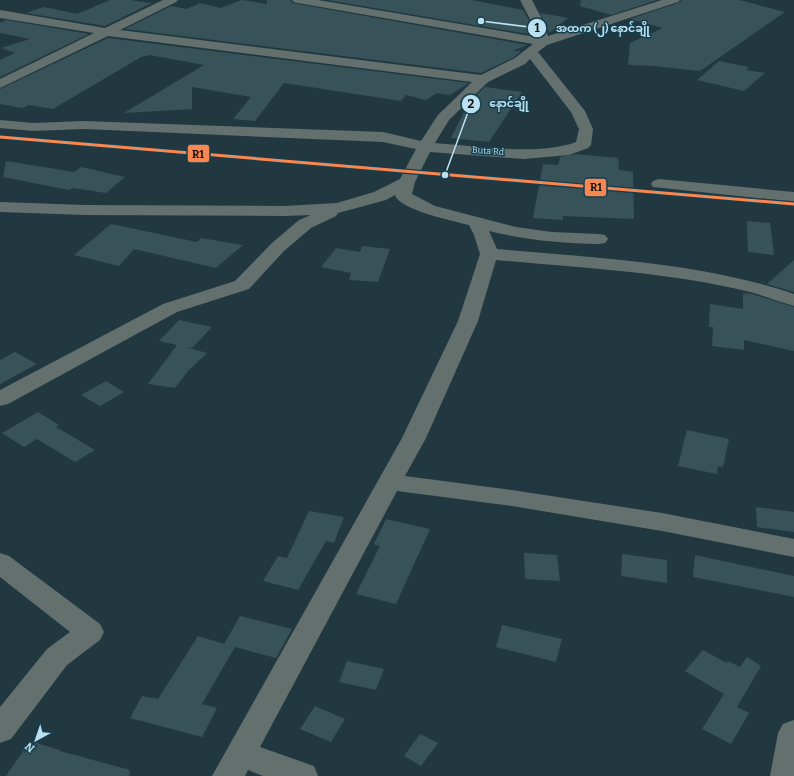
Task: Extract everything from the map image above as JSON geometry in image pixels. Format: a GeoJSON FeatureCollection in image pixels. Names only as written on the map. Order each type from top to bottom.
{"type":"FeatureCollection","features":[{"type":"Feature","properties":{"kind":"street"},"geometry":{"type":"LineString","coordinates":[[0,84],[172,0]]}},
{"type":"Feature","properties":{"kind":"street"},"geometry":{"type":"LineString","coordinates":[[298,0],[543,42]]}},
{"type":"Feature","properties":{"kind":"street"},"geometry":{"type":"LineString","coordinates":[[526,0],[538,23],[543,42]]}},
{"type":"Feature","properties":{"kind":"street"},"geometry":{"type":"LineString","coordinates":[[599,240],[552,237],[516,232],[429,210],[403,196],[407,182],[425,147],[443,118],[483,78],[520,61],[543,42],[599,22],[674,0]]}},
{"type":"Feature","properties":{"kind":"street"},"geometry":{"type":"LineString","coordinates":[[0,14],[107,32],[483,78]]}},
{"type":"Feature","properties":{"kind":"street","name":"Buta Rd"},"geometry":{"type":"LineString","coordinates":[[425,147],[524,154],[569,150],[583,145],[586,129],[578,111],[531,52]]}},
{"type":"Feature","properties":{"kind":"street"},"geometry":{"type":"LineString","coordinates":[[0,124],[33,127],[84,124],[383,137],[425,147]]}},
{"type":"Feature","properties":{"kind":"street"},"geometry":{"type":"LineString","coordinates":[[0,399],[170,308],[242,285],[278,247],[305,224],[338,208],[380,196],[407,182]]}},
{"type":"Feature","properties":{"kind":"street"},"geometry":{"type":"LineString","coordinates":[[659,184],[794,197]]}},
{"type":"Feature","properties":{"kind":"street"},"geometry":{"type":"LineString","coordinates":[[0,207],[85,210],[276,211],[338,208]]}},
{"type":"Feature","properties":{"kind":"street"},"geometry":{"type":"LineString","coordinates":[[234,766],[414,438],[468,321],[489,254],[483,235],[476,222]]}},
{"type":"Feature","properties":{"kind":"street"},"geometry":{"type":"LineString","coordinates":[[489,254],[626,266],[755,287],[794,300]]}},
{"type":"Feature","properties":{"kind":"street"},"geometry":{"type":"LineString","coordinates":[[390,482],[512,498],[654,521],[794,548]]}},
{"type":"Feature","properties":{"kind":"street"},"geometry":{"type":"LineString","coordinates":[[0,563],[90,632],[57,657],[0,730]]}},
{"type":"Feature","properties":{"kind":"street"},"geometry":{"type":"LineString","coordinates":[[786,776],[794,733]]}},
{"type":"Feature","properties":{"kind":"street"},"geometry":{"type":"LineString","coordinates":[[234,766],[250,757],[302,776]]}},
{"type":"Feature","properties":{"kind":"building"},"geometry":{"type":"Polygon","coordinates":[[[110,0],[130,0],[152,3],[105,26],[26,13],[44,7],[77,14],[110,0]]]}},
{"type":"Feature","properties":{"kind":"building"},"geometry":{"type":"Polygon","coordinates":[[[242,0],[267,4],[267,0],[290,0],[293,3],[298,4],[528,45],[512,51],[521,51],[514,57],[481,73],[125,29],[171,6],[187,9],[200,3],[221,8],[242,0]]]}},
{"type":"Feature","properties":{"kind":"building"},"geometry":{"type":"Polygon","coordinates":[[[327,0],[472,0],[523,10],[531,24],[534,35],[327,0]]]}},
{"type":"Feature","properties":{"kind":"building"},"geometry":{"type":"Polygon","coordinates":[[[581,0],[657,0],[611,15],[580,6],[581,0]]]}},
{"type":"Feature","properties":{"kind":"building"},"geometry":{"type":"Polygon","coordinates":[[[682,0],[739,0],[785,12],[700,71],[628,65],[630,43],[663,28],[630,19],[678,3],[682,0]]]}},
{"type":"Feature","properties":{"kind":"building"},"geometry":{"type":"Polygon","coordinates":[[[540,13],[568,18],[549,33],[540,13]]]}},
{"type":"Feature","properties":{"kind":"building"},"geometry":{"type":"Polygon","coordinates":[[[6,20],[89,34],[0,77],[0,60],[15,53],[1,48],[30,39],[0,33],[0,23],[6,20]]]}},
{"type":"Feature","properties":{"kind":"building"},"geometry":{"type":"Polygon","coordinates":[[[108,38],[469,83],[450,95],[437,93],[426,100],[406,95],[401,101],[284,83],[255,121],[233,119],[251,97],[192,87],[192,109],[124,113],[204,65],[150,55],[141,57],[53,109],[29,105],[22,108],[0,104],[0,89],[108,38]]]}},
{"type":"Feature","properties":{"kind":"building"},"geometry":{"type":"Polygon","coordinates":[[[719,61],[749,67],[746,70],[765,73],[744,91],[697,80],[719,61]]]}},
{"type":"Feature","properties":{"kind":"building"},"geometry":{"type":"Polygon","coordinates":[[[485,87],[522,92],[489,142],[451,138],[469,102],[485,87]]]}},
{"type":"Feature","properties":{"kind":"building"},"geometry":{"type":"Polygon","coordinates":[[[575,154],[618,158],[619,170],[633,172],[634,219],[563,216],[563,220],[533,218],[543,164],[558,165],[560,157],[575,154]]]}},
{"type":"Feature","properties":{"kind":"building"},"geometry":{"type":"Polygon","coordinates":[[[6,161],[74,172],[81,167],[125,177],[106,193],[73,188],[69,190],[3,177],[6,161]]]}},
{"type":"Feature","properties":{"kind":"building"},"geometry":{"type":"Polygon","coordinates":[[[747,221],[770,223],[774,255],[748,252],[747,221]]]}},
{"type":"Feature","properties":{"kind":"building"},"geometry":{"type":"Polygon","coordinates":[[[111,224],[197,242],[201,238],[243,245],[216,268],[134,249],[119,266],[74,255],[111,224]]]}},
{"type":"Feature","properties":{"kind":"building"},"geometry":{"type":"Polygon","coordinates":[[[362,246],[390,249],[378,282],[349,280],[351,273],[321,267],[336,248],[360,252],[362,246]]]}},
{"type":"Feature","properties":{"kind":"building"},"geometry":{"type":"Polygon","coordinates":[[[794,260],[794,292],[767,284],[794,260]]]}},
{"type":"Feature","properties":{"kind":"building"},"geometry":{"type":"Polygon","coordinates":[[[743,293],[752,294],[794,307],[794,351],[744,340],[744,350],[712,346],[713,327],[709,327],[710,304],[743,309],[743,293]]]}},
{"type":"Feature","properties":{"kind":"building"},"geometry":{"type":"Polygon","coordinates":[[[179,320],[212,327],[192,348],[185,347],[207,353],[188,371],[175,388],[148,384],[177,345],[159,341],[179,320]]]}},
{"type":"Feature","properties":{"kind":"building"},"geometry":{"type":"Polygon","coordinates":[[[15,352],[37,364],[0,384],[0,360],[15,352]]]}},
{"type":"Feature","properties":{"kind":"building"},"geometry":{"type":"Polygon","coordinates":[[[106,381],[124,392],[100,406],[81,395],[106,381]]]}},
{"type":"Feature","properties":{"kind":"building"},"geometry":{"type":"Polygon","coordinates":[[[38,412],[59,425],[56,427],[95,450],[75,462],[37,439],[24,447],[2,433],[38,412]]]}},
{"type":"Feature","properties":{"kind":"building"},"geometry":{"type":"Polygon","coordinates":[[[687,430],[729,439],[723,467],[718,466],[717,474],[678,466],[687,430]]]}},
{"type":"Feature","properties":{"kind":"building"},"geometry":{"type":"Polygon","coordinates":[[[756,507],[794,512],[794,532],[757,527],[756,507]]]}},
{"type":"Feature","properties":{"kind":"building"},"geometry":{"type":"Polygon","coordinates":[[[309,511],[344,517],[334,543],[326,541],[298,590],[263,581],[278,556],[287,558],[309,511]]]}},
{"type":"Feature","properties":{"kind":"building"},"geometry":{"type":"Polygon","coordinates":[[[386,519],[430,529],[396,604],[356,594],[380,546],[374,544],[386,519]]]}},
{"type":"Feature","properties":{"kind":"building"},"geometry":{"type":"Polygon","coordinates":[[[524,553],[557,555],[560,581],[525,579],[524,553]]]}},
{"type":"Feature","properties":{"kind":"building"},"geometry":{"type":"Polygon","coordinates":[[[622,554],[667,560],[667,583],[621,576],[622,554]]]}},
{"type":"Feature","properties":{"kind":"building"},"geometry":{"type":"Polygon","coordinates":[[[695,555],[794,576],[794,597],[693,577],[695,555]]]}},
{"type":"Feature","properties":{"kind":"building"},"geometry":{"type":"Polygon","coordinates":[[[240,616],[292,629],[276,658],[235,647],[202,704],[217,708],[202,737],[130,718],[142,696],[158,699],[198,636],[224,644],[240,616]]]}},
{"type":"Feature","properties":{"kind":"building"},"geometry":{"type":"Polygon","coordinates":[[[502,625],[562,639],[556,662],[496,647],[502,625]]]}},
{"type":"Feature","properties":{"kind":"building"},"geometry":{"type":"Polygon","coordinates":[[[703,650],[727,663],[728,661],[740,667],[747,657],[761,666],[737,707],[749,713],[731,744],[702,729],[724,694],[685,671],[703,650]]]}},
{"type":"Feature","properties":{"kind":"building"},"geometry":{"type":"Polygon","coordinates":[[[347,661],[384,669],[376,690],[339,682],[347,661]]]}},
{"type":"Feature","properties":{"kind":"building"},"geometry":{"type":"Polygon","coordinates":[[[315,706],[345,719],[331,742],[300,729],[315,706]]]}},
{"type":"Feature","properties":{"kind":"building"},"geometry":{"type":"Polygon","coordinates":[[[420,734],[438,743],[421,766],[404,756],[420,734]]]}},
{"type":"Feature","properties":{"kind":"building"},"geometry":{"type":"Polygon","coordinates":[[[30,741],[60,751],[130,770],[129,776],[6,776],[30,741]]]}},
{"type":"Feature","properties":{"kind":"transit line","name":"R1"},"geometry":{"type":"LineString","coordinates":[[0,137],[794,204]]}},
{"type":"Feature","properties":{"kind":"place","name":"အထက (၂) နောင်ချို"},"geometry":{"type":"Point","coordinates":[481,21]}},
{"type":"Feature","properties":{"kind":"place","name":"နောင်ချို"},"geometry":{"type":"Point","coordinates":[445,175]}}]}
